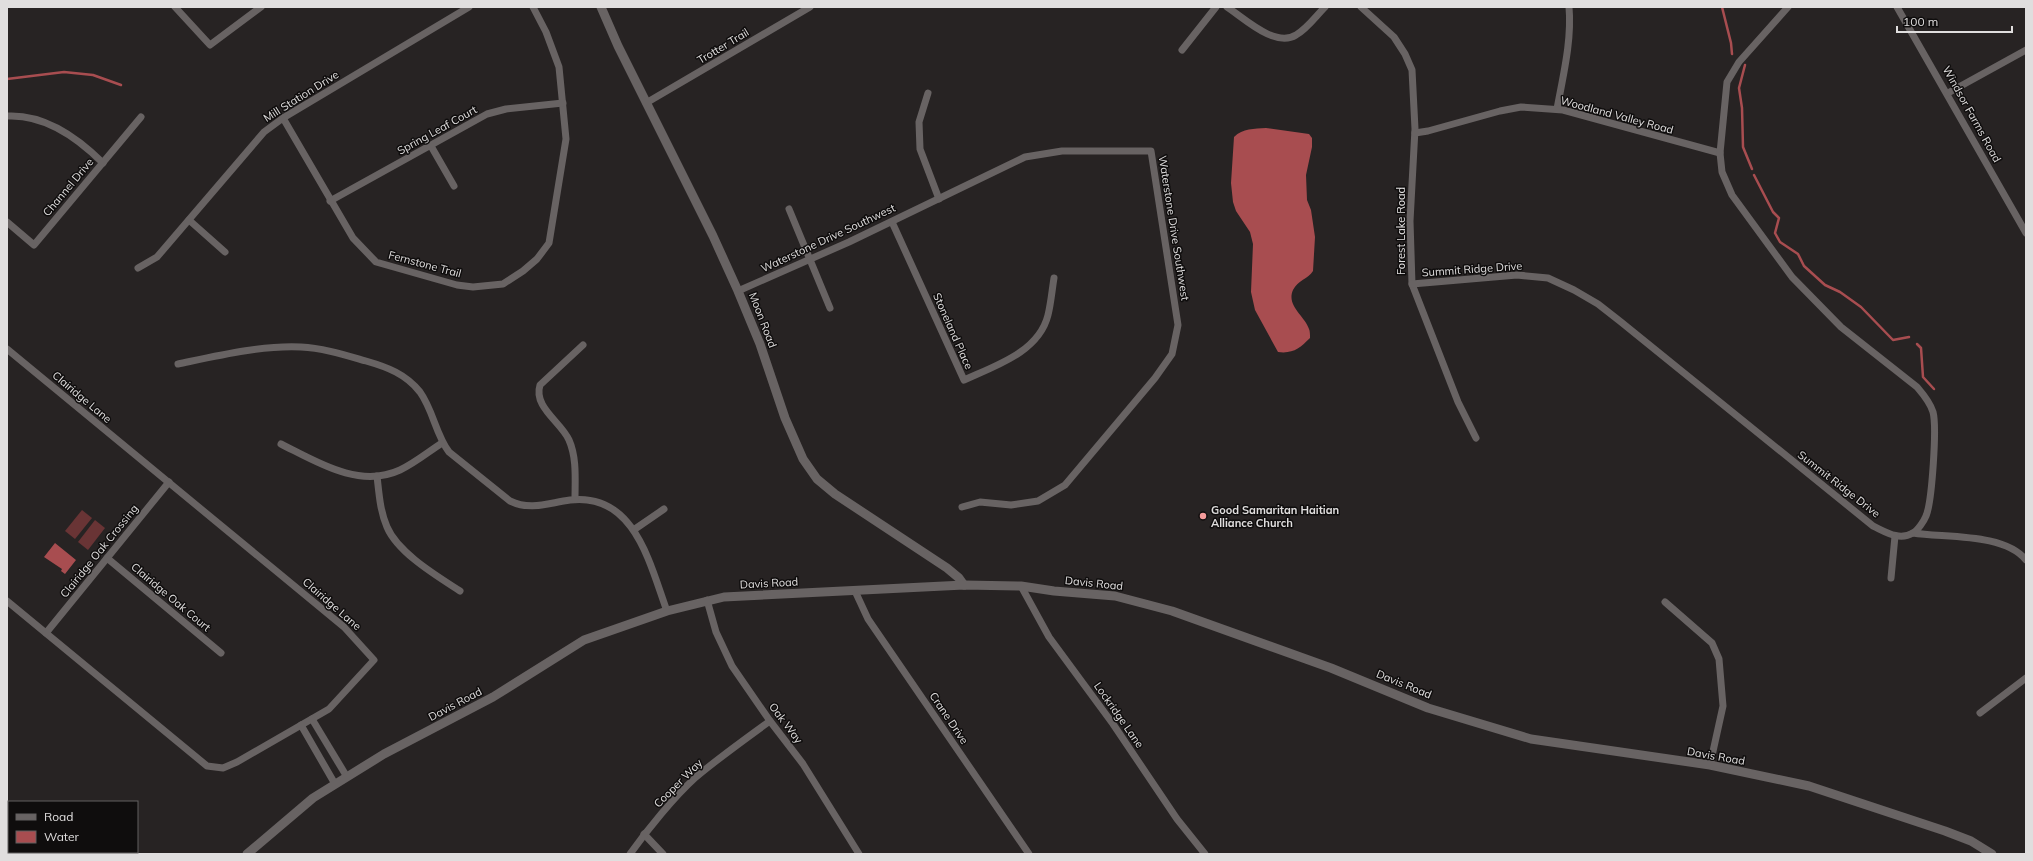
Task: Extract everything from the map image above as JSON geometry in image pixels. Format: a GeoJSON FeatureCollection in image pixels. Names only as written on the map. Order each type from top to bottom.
{"type":"FeatureCollection","features":[{"type":"Feature","properties":{"kind":"street"},"geometry":{"type":"LineString","coordinates":[[175,7],[210,45],[260,7]]}},
{"type":"Feature","properties":{"kind":"street","name":"Mill Station Drive"},"geometry":{"type":"LineString","coordinates":[[138,268],[157,257],[264,132],[283,118],[469,7]]}},
{"type":"Feature","properties":{"kind":"street","name":"Fernstone Trail"},"geometry":{"type":"LineString","coordinates":[[283,118],[330,201],[353,238],[376,262],[457,285],[473,287],[503,284],[523,271],[537,259],[549,243],[566,139],[559,67],[546,32],[533,7]]}},
{"type":"Feature","properties":{"kind":"street","name":"Moon Road"},"geometry":{"type":"LineString","coordinates":[[601,7],[738,291],[760,344],[795,445],[811,472],[835,494],[947,568],[959,578],[964,585]]}},
{"type":"Feature","properties":{"kind":"street","name":"Trotter Trail"},"geometry":{"type":"LineString","coordinates":[[646,103],[810,7]]}},
{"type":"Feature","properties":{"kind":"street"},"geometry":{"type":"LineString","coordinates":[[1182,50],[1216,7]]}},
{"type":"Feature","properties":{"kind":"street"},"geometry":{"type":"LineString","coordinates":[[1228,7],[1269,37],[1290,38],[1299,33],[1325,7]]}},
{"type":"Feature","properties":{"kind":"street","name":"Forest Lake Road"},"geometry":{"type":"LineString","coordinates":[[1361,7],[1394,37],[1406,54],[1412,70],[1415,133],[1410,221],[1412,284],[1456,395],[1476,438]]}},
{"type":"Feature","properties":{"kind":"street"},"geometry":{"type":"LineString","coordinates":[[1557,109],[1566,57],[1570,19],[1569,7]]}},
{"type":"Feature","properties":{"kind":"street"},"geometry":{"type":"LineString","coordinates":[[1788,7],[1732,72],[1725,92],[1720,153],[1722,172],[1732,195],[1792,277],[1841,327],[1917,387],[1927,399],[1933,411],[1935,425],[1930,494],[1926,516],[1913,533]]}},
{"type":"Feature","properties":{"kind":"street","name":"Windsor Farms Road"},"geometry":{"type":"LineString","coordinates":[[1897,7],[1948,93],[2026,233]]}},
{"type":"Feature","properties":{"kind":"street"},"geometry":{"type":"LineString","coordinates":[[1948,93],[2026,50]]}},
{"type":"Feature","properties":{"kind":"street"},"geometry":{"type":"LineString","coordinates":[[928,93],[919,122],[920,148],[939,199]]}},
{"type":"Feature","properties":{"kind":"street","name":"Spring Leaf Court"},"geometry":{"type":"LineString","coordinates":[[330,201],[487,114],[506,110],[563,103]]}},
{"type":"Feature","properties":{"kind":"street","name":"Woodland Valley Road"},"geometry":{"type":"LineString","coordinates":[[1415,133],[1521,107],[1557,109],[1720,153]]}},
{"type":"Feature","properties":{"kind":"street"},"geometry":{"type":"LineString","coordinates":[[7,116],[17,116],[44,122],[85,146],[103,163]]}},
{"type":"Feature","properties":{"kind":"street","name":"Channel Drive"},"geometry":{"type":"LineString","coordinates":[[7,222],[34,244],[141,118]]}},
{"type":"Feature","properties":{"kind":"street"},"geometry":{"type":"LineString","coordinates":[[431,146],[454,186]]}},
{"type":"Feature","properties":{"kind":"street","name":"Waterstone Drive Southwest"},"geometry":{"type":"LineString","coordinates":[[738,291],[892,222],[1025,157],[1062,151],[1151,151],[1178,325],[1172,354],[1065,485],[1038,501],[1011,505],[980,502],[962,507]]}},
{"type":"Feature","properties":{"kind":"street"},"geometry":{"type":"LineString","coordinates":[[789,209],[830,308]]}},
{"type":"Feature","properties":{"kind":"street"},"geometry":{"type":"LineString","coordinates":[[189,220],[225,252]]}},
{"type":"Feature","properties":{"kind":"street","name":"Stoneland Place"},"geometry":{"type":"LineString","coordinates":[[892,222],[964,380],[1014,358],[1034,340],[1048,316],[1054,278]]}},
{"type":"Feature","properties":{"kind":"street","name":"Summit Ridge Drive"},"geometry":{"type":"LineString","coordinates":[[1412,284],[1518,275],[1548,278],[1574,290],[1598,304],[1621,322],[1873,526],[1895,536]]}},
{"type":"Feature","properties":{"kind":"street"},"geometry":{"type":"LineString","coordinates":[[575,499],[574,458],[570,442],[566,433],[541,404],[538,393],[540,385],[583,345]]}},
{"type":"Feature","properties":{"kind":"street"},"geometry":{"type":"LineString","coordinates":[[178,364],[259,350],[300,347],[348,356],[384,366],[401,374],[420,392],[440,433],[442,443],[448,452],[502,496],[518,505],[538,507],[575,499],[600,503],[615,510],[635,529],[645,550],[667,611]]}},
{"type":"Feature","properties":{"kind":"street","name":"Clairidge Lane"},"geometry":{"type":"LineString","coordinates":[[7,348],[344,627],[374,660],[329,709],[237,762],[223,768],[207,766],[7,602]]}},
{"type":"Feature","properties":{"kind":"street"},"geometry":{"type":"LineString","coordinates":[[281,444],[328,468],[360,476],[377,476],[399,471],[442,443]]}},
{"type":"Feature","properties":{"kind":"street"},"geometry":{"type":"LineString","coordinates":[[377,476],[382,515],[387,529],[395,541],[413,558],[460,591]]}},
{"type":"Feature","properties":{"kind":"street","name":"Clairidge Oak Crossing"},"geometry":{"type":"LineString","coordinates":[[46,634],[169,482]]}},
{"type":"Feature","properties":{"kind":"street"},"geometry":{"type":"LineString","coordinates":[[635,529],[664,509]]}},
{"type":"Feature","properties":{"kind":"street"},"geometry":{"type":"LineString","coordinates":[[1891,578],[1895,536],[1913,533],[1993,542],[2008,546],[2020,553],[2026,560]]}},
{"type":"Feature","properties":{"kind":"street","name":"Clairidge Oak Court"},"geometry":{"type":"LineString","coordinates":[[107,558],[221,653]]}},
{"type":"Feature","properties":{"kind":"street","name":"Davis Road"},"geometry":{"type":"LineString","coordinates":[[247,854],[313,798],[335,784],[384,754],[493,697],[584,640],[667,611],[724,597],[964,585],[1022,586],[1054,591],[1115,596],[1172,610],[1332,668],[1428,708],[1531,739],[1710,765],[1809,786],[1945,831],[1971,841],[1992,854]]}},
{"type":"Feature","properties":{"kind":"street","name":"Lockridge Lane"},"geometry":{"type":"LineString","coordinates":[[1022,586],[1049,637],[1114,724],[1177,819],[1205,854]]}},
{"type":"Feature","properties":{"kind":"street","name":"Crane Drive"},"geometry":{"type":"LineString","coordinates":[[855,591],[868,619],[1029,854]]}},
{"type":"Feature","properties":{"kind":"street","name":"Oak Way"},"geometry":{"type":"LineString","coordinates":[[707,600],[716,632],[732,666],[770,722],[803,764],[859,854]]}},
{"type":"Feature","properties":{"kind":"street"},"geometry":{"type":"LineString","coordinates":[[1665,602],[1712,643],[1719,659],[1723,706],[1710,765]]}},
{"type":"Feature","properties":{"kind":"street"},"geometry":{"type":"LineString","coordinates":[[1980,713],[2026,678]]}},
{"type":"Feature","properties":{"kind":"street"},"geometry":{"type":"LineString","coordinates":[[312,719],[347,777]]}},
{"type":"Feature","properties":{"kind":"street","name":"Cooper Way"},"geometry":{"type":"LineString","coordinates":[[630,854],[644,834],[695,778],[723,755],[770,722]]}},
{"type":"Feature","properties":{"kind":"street"},"geometry":{"type":"LineString","coordinates":[[301,725],[335,784]]}},
{"type":"Feature","properties":{"kind":"street"},"geometry":{"type":"LineString","coordinates":[[644,834],[663,854]]}},
{"type":"Feature","properties":{"kind":"shaded area"},"geometry":{"type":"Polygon","coordinates":[[[82,510],[92,518],[75,539],[65,531],[82,510]]]}},
{"type":"Feature","properties":{"kind":"shaded area"},"geometry":{"type":"Polygon","coordinates":[[[95,520],[105,528],[88,550],[78,542],[95,520]]]}},
{"type":"Feature","properties":{"kind":"water"},"geometry":{"type":"Polygon","coordinates":[[[1266,128],[1309,134],[1312,138],[1312,147],[1306,175],[1307,200],[1311,210],[1315,237],[1313,271],[1295,287],[1292,296],[1294,306],[1307,324],[1310,332],[1310,338],[1296,350],[1288,352],[1278,352],[1255,310],[1251,292],[1253,244],[1250,232],[1236,211],[1233,202],[1231,183],[1234,137],[1245,130],[1266,128]]]}},
{"type":"Feature","properties":{"kind":"water"},"geometry":{"type":"Polygon","coordinates":[[[55,543],[76,560],[65,574],[61,571],[62,569],[44,557],[55,543]]]}},
{"type":"Feature","properties":{"kind":"waterway"},"geometry":{"type":"LineString","coordinates":[[1722,7],[1731,43],[1732,54]]}},
{"type":"Feature","properties":{"kind":"waterway"},"geometry":{"type":"LineString","coordinates":[[1745,65],[1739,88],[1742,108],[1743,147],[1752,169]]}},
{"type":"Feature","properties":{"kind":"waterway"},"geometry":{"type":"LineString","coordinates":[[7,79],[64,72],[93,75],[121,85]]}},
{"type":"Feature","properties":{"kind":"waterway"},"geometry":{"type":"LineString","coordinates":[[1754,175],[1773,212],[1779,218],[1775,233],[1780,242],[1798,254],[1804,266],[1825,285],[1840,292],[1861,307],[1893,340],[1909,337]]}},
{"type":"Feature","properties":{"kind":"waterway"},"geometry":{"type":"LineString","coordinates":[[1917,344],[1921,348],[1923,377],[1934,389]]}},
{"type":"Feature","properties":{"kind":"place","name":"Good Samaritan Haitian Alliance Church"},"geometry":{"type":"Point","coordinates":[1203,516]}}]}
